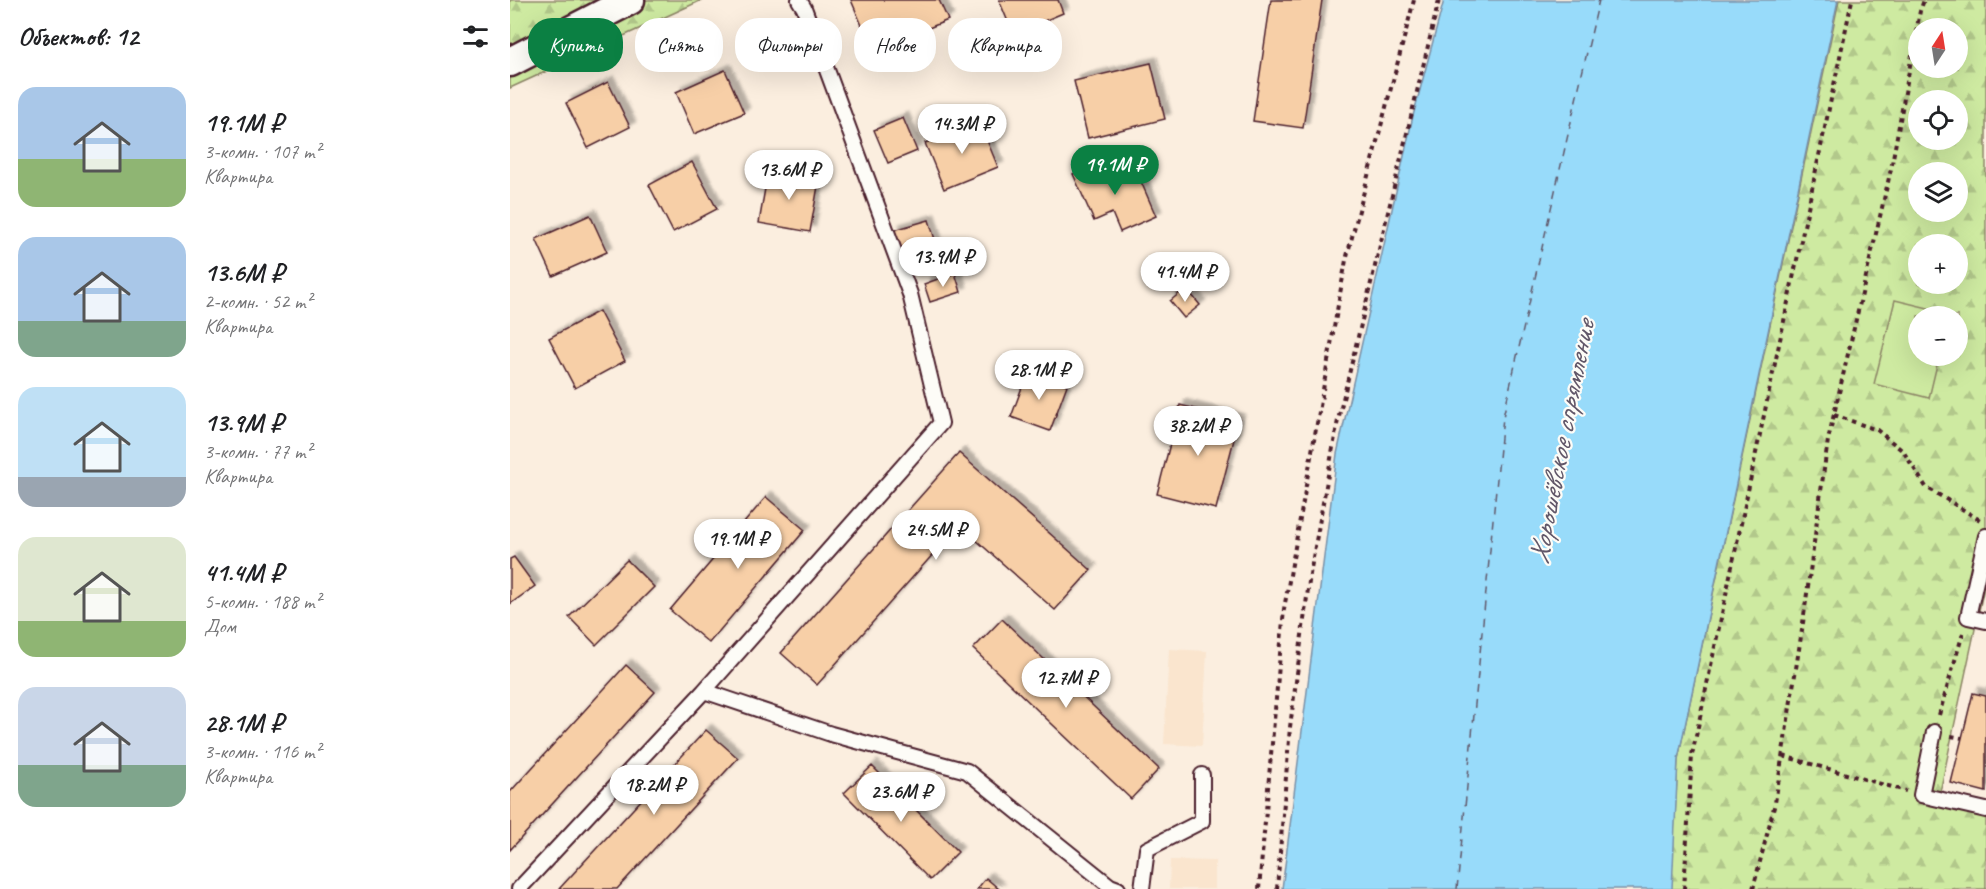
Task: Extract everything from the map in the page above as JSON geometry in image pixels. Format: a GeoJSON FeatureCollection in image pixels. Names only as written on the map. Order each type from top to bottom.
{"type":"FeatureCollection","features":[{"type":"Feature","properties":{"kind":"street"},"geometry":{"type":"LineString","coordinates":[[510,62],[630,0]]}},
{"type":"Feature","properties":{"kind":"lane"},"geometry":{"type":"LineString","coordinates":[[519,889],[704,691],[941,423],[910,294],[804,8],[799,0]]}},
{"type":"Feature","properties":{"kind":"lane"},"geometry":{"type":"LineString","coordinates":[[1986,536],[1968,617],[1986,621]]}},
{"type":"Feature","properties":{"kind":"lane"},"geometry":{"type":"LineString","coordinates":[[704,691],[831,734],[967,771],[1110,886],[1118,889]]}},
{"type":"Feature","properties":{"kind":"lane"},"geometry":{"type":"LineString","coordinates":[[1934,732],[1921,795],[1986,810]]}},
{"type":"Feature","properties":{"kind":"lane"},"geometry":{"type":"LineString","coordinates":[[1142,889],[1147,849],[1202,821],[1202,775]]}},
{"type":"Feature","properties":{"kind":"path"},"geometry":{"type":"LineString","coordinates":[[1259,889],[1284,609],[1346,260],[1414,0]]}},
{"type":"Feature","properties":{"kind":"path"},"geometry":{"type":"LineString","coordinates":[[1277,889],[1290,726],[1311,574],[1338,420],[1439,0]]}},
{"type":"Feature","properties":{"kind":"path"},"geometry":{"type":"LineString","coordinates":[[1684,889],[1692,755],[1852,0]]}},
{"type":"Feature","properties":{"kind":"path"},"geometry":{"type":"LineString","coordinates":[[1753,889],[1775,803],[1783,756],[1803,630],[1828,440],[1891,169],[1920,10],[1924,0]]}},
{"type":"Feature","properties":{"kind":"path"},"geometry":{"type":"LineString","coordinates":[[1834,416],[1877,430],[1903,451],[1926,487],[1986,523]]}},
{"type":"Feature","properties":{"kind":"path"},"geometry":{"type":"LineString","coordinates":[[1934,732],[1968,617]]}},
{"type":"Feature","properties":{"kind":"path"},"geometry":{"type":"LineString","coordinates":[[1783,756],[1921,795]]}},
{"type":"Feature","properties":{"kind":"shaded area"},"geometry":{"type":"Polygon","coordinates":[[[1169,649],[1207,651],[1202,746],[1164,744],[1169,649]]]}},
{"type":"Feature","properties":{"kind":"shaded area"},"geometry":{"type":"Polygon","coordinates":[[[1170,860],[1215,861],[1215,889],[1169,889],[1170,860]]]}},
{"type":"Feature","properties":{"kind":"green space"},"geometry":{"type":"Polygon","coordinates":[[[510,0],[702,0],[663,18],[635,18],[635,31],[623,36],[623,18],[528,18],[528,72],[545,72],[510,88],[510,0]]]}},
{"type":"Feature","properties":{"kind":"green space"},"geometry":{"type":"Polygon","coordinates":[[[1839,0],[1986,0],[1986,578],[1940,792],[1986,802],[1986,889],[1671,889],[1678,759],[1839,0]]]}},
{"type":"Feature","properties":{"kind":"green space"},"geometry":{"type":"Polygon","coordinates":[[[1895,300],[1920,306],[1908,306],[1908,366],[1937,366],[1929,398],[1874,384],[1895,300]]]}},
{"type":"Feature","properties":{"kind":"water","name":"Хорошёвское спрямление"},"geometry":{"type":"Polygon","coordinates":[[[1444,0],[1838,0],[1678,759],[1672,889],[1282,889],[1337,454],[1413,116],[1444,0]]]}},
{"type":"Feature","properties":{"kind":"building"},"geometry":{"type":"Polygon","coordinates":[[[851,0],[939,0],[948,20],[936,25],[936,18],[859,18],[851,0]]]}},
{"type":"Feature","properties":{"kind":"building"},"geometry":{"type":"Polygon","coordinates":[[[999,0],[1058,0],[1063,13],[1051,18],[1006,18],[999,0]]]}},
{"type":"Feature","properties":{"kind":"building"},"geometry":{"type":"Polygon","coordinates":[[[1271,0],[1322,0],[1303,128],[1253,121],[1271,0]]]}},
{"type":"Feature","properties":{"kind":"building"},"geometry":{"type":"Polygon","coordinates":[[[1151,63],[1165,119],[1088,138],[1074,81],[1151,63]]]}},
{"type":"Feature","properties":{"kind":"building"},"geometry":{"type":"Polygon","coordinates":[[[725,70],[744,113],[694,134],[676,92],[725,70]]]}},
{"type":"Feature","properties":{"kind":"building"},"geometry":{"type":"Polygon","coordinates":[[[608,82],[630,127],[588,148],[566,103],[608,82]]]}},
{"type":"Feature","properties":{"kind":"building"},"geometry":{"type":"Polygon","coordinates":[[[903,118],[917,151],[888,163],[874,130],[903,118]]]}},
{"type":"Feature","properties":{"kind":"building"},"geometry":{"type":"Polygon","coordinates":[[[979,121],[998,167],[944,189],[925,143],[979,121]]]}},
{"type":"Feature","properties":{"kind":"building"},"geometry":{"type":"Polygon","coordinates":[[[1104,161],[1111,178],[1135,168],[1156,216],[1120,232],[1112,213],[1094,221],[1073,174],[1104,161]]]}},
{"type":"Feature","properties":{"kind":"building"},"geometry":{"type":"Polygon","coordinates":[[[692,162],[717,209],[673,232],[649,185],[692,162]]]}},
{"type":"Feature","properties":{"kind":"building"},"geometry":{"type":"Polygon","coordinates":[[[768,171],[819,180],[810,232],[759,223],[768,171]]]}},
{"type":"Feature","properties":{"kind":"building"},"geometry":{"type":"Polygon","coordinates":[[[590,215],[607,252],[553,276],[536,239],[590,215]]]}},
{"type":"Feature","properties":{"kind":"building"},"geometry":{"type":"Polygon","coordinates":[[[929,220],[936,243],[901,253],[894,230],[929,220]]]}},
{"type":"Feature","properties":{"kind":"building"},"geometry":{"type":"Polygon","coordinates":[[[955,273],[961,292],[930,302],[924,284],[955,273]]]}},
{"type":"Feature","properties":{"kind":"building"},"geometry":{"type":"Polygon","coordinates":[[[1186,288],[1200,305],[1184,318],[1170,301],[1186,288]]]}},
{"type":"Feature","properties":{"kind":"building"},"geometry":{"type":"Polygon","coordinates":[[[599,311],[625,361],[575,388],[549,338],[599,311]]]}},
{"type":"Feature","properties":{"kind":"building"},"geometry":{"type":"Polygon","coordinates":[[[1028,371],[1067,385],[1050,431],[1011,417],[1028,371]]]}},
{"type":"Feature","properties":{"kind":"building"},"geometry":{"type":"Polygon","coordinates":[[[1180,405],[1239,420],[1216,509],[1157,494],[1180,405]]]}},
{"type":"Feature","properties":{"kind":"building"},"geometry":{"type":"Polygon","coordinates":[[[959,453],[1091,570],[1055,610],[959,525],[817,685],[781,653],[959,453]]]}},
{"type":"Feature","properties":{"kind":"building"},"geometry":{"type":"Polygon","coordinates":[[[766,497],[805,530],[709,643],[670,610],[766,497]]]}},
{"type":"Feature","properties":{"kind":"building"},"geometry":{"type":"Polygon","coordinates":[[[514,557],[535,586],[510,604],[510,559],[514,557]]]}},
{"type":"Feature","properties":{"kind":"building"},"geometry":{"type":"Polygon","coordinates":[[[627,560],[654,587],[596,645],[569,617],[627,560]]]}},
{"type":"Feature","properties":{"kind":"building"},"geometry":{"type":"Polygon","coordinates":[[[1002,619],[1159,769],[1131,799],[973,649],[1002,619]]]}},
{"type":"Feature","properties":{"kind":"building"},"geometry":{"type":"Polygon","coordinates":[[[626,665],[655,692],[510,850],[510,792],[626,665]]]}},
{"type":"Feature","properties":{"kind":"building"},"geometry":{"type":"Polygon","coordinates":[[[1973,693],[1986,696],[1986,792],[1951,783],[1973,693]]]}},
{"type":"Feature","properties":{"kind":"building"},"geometry":{"type":"Polygon","coordinates":[[[706,730],[738,758],[617,889],[559,889],[706,730]]]}},
{"type":"Feature","properties":{"kind":"building"},"geometry":{"type":"Polygon","coordinates":[[[872,766],[958,852],[930,880],[844,793],[872,766]]]}},
{"type":"Feature","properties":{"kind":"building"},"geometry":{"type":"Polygon","coordinates":[[[986,878],[999,889],[977,889],[986,878]]]}},
{"type":"Feature","properties":{"kind":"ferry route"},"geometry":{"type":"LineString","coordinates":[[1457,889],[1503,417],[1599,0]]}}]}
